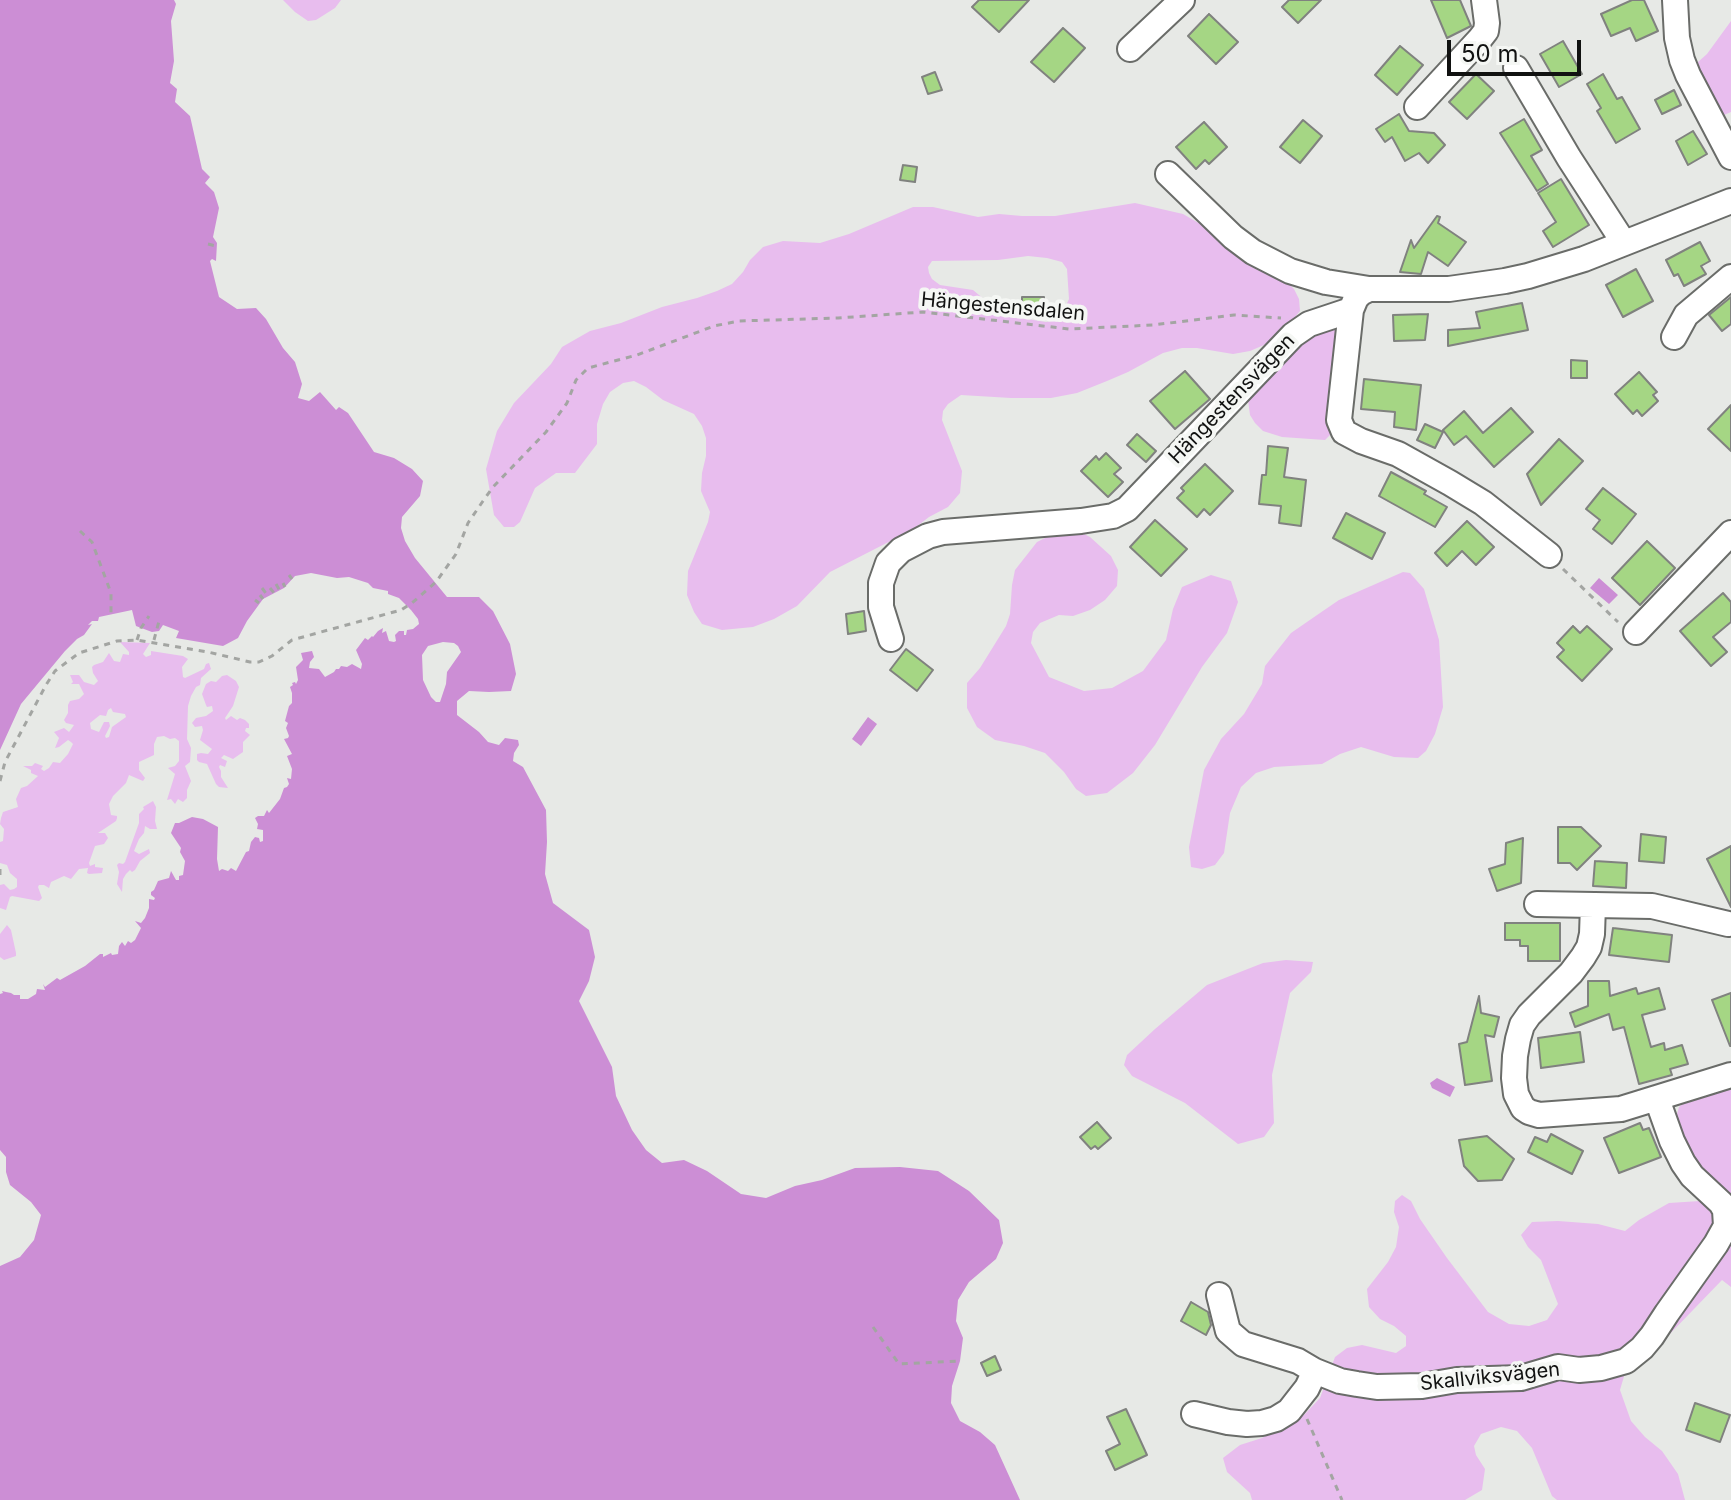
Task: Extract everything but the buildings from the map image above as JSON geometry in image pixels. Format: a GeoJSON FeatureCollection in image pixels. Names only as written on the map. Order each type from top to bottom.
{"type":"FeatureCollection","features":[{"type":"Feature","properties":{"kind":"street"},"geometry":{"type":"LineString","coordinates":[[1130,49],[1182,0]]}},
{"type":"Feature","properties":{"kind":"street"},"geometry":{"type":"LineString","coordinates":[[1417,107],[1486,31],[1484,0]]}},
{"type":"Feature","properties":{"kind":"street"},"geometry":{"type":"LineString","coordinates":[[1675,0],[1677,38],[1682,60],[1731,157]]}},
{"type":"Feature","properties":{"kind":"street"},"geometry":{"type":"LineString","coordinates":[[1516,68],[1624,243]]}},
{"type":"Feature","properties":{"kind":"street"},"geometry":{"type":"LineString","coordinates":[[1168,174],[1233,237],[1253,252],[1290,271],[1326,282],[1369,289],[1444,289],[1505,281],[1553,269],[1731,201]]}},
{"type":"Feature","properties":{"kind":"street"},"geometry":{"type":"LineString","coordinates":[[1674,337],[1686,315],[1731,277]]}},
{"type":"Feature","properties":{"kind":"street"},"geometry":{"type":"LineString","coordinates":[[1369,289],[1356,298],[1351,310],[1339,420],[1344,432],[1398,454],[1450,483],[1483,503],[1549,555]]}},
{"type":"Feature","properties":{"kind":"street","name":"Hängestensvägen"},"geometry":{"type":"LineString","coordinates":[[891,639],[881,607],[881,583],[888,563],[901,550],[943,532],[1081,521],[1113,516],[1127,509],[1293,335],[1309,324],[1351,310]]}},
{"type":"Feature","properties":{"kind":"street"},"geometry":{"type":"LineString","coordinates":[[1636,632],[1731,533]]}},
{"type":"Feature","properties":{"kind":"street"},"geometry":{"type":"LineString","coordinates":[[1537,904],[1652,906],[1728,924]]}},
{"type":"Feature","properties":{"kind":"street"},"geometry":{"type":"LineString","coordinates":[[1593,905],[1589,947],[1571,973],[1522,1025],[1514,1078],[1516,1094],[1523,1108],[1539,1115],[1609,1110],[1657,1099],[1731,1075]]}},
{"type":"Feature","properties":{"kind":"street","name":"Skallviksvägen"},"geometry":{"type":"LineString","coordinates":[[1219,1295],[1228,1331],[1243,1344],[1298,1361],[1340,1381],[1377,1387],[1521,1378],[1558,1367],[1579,1370],[1626,1361],[1652,1336],[1726,1226],[1725,1210],[1721,1203],[1692,1176],[1683,1163],[1657,1099]]}},
{"type":"Feature","properties":{"kind":"street"},"geometry":{"type":"LineString","coordinates":[[1194,1414],[1247,1424],[1276,1419],[1289,1411],[1307,1388],[1315,1371]]}},
{"type":"Feature","properties":{"kind":"path"},"geometry":{"type":"LineString","coordinates":[[208,244],[216,246]]}},
{"type":"Feature","properties":{"kind":"path","name":"Hängestensdalen"},"geometry":{"type":"LineString","coordinates":[[0,781],[17,738],[55,671],[79,653],[117,641],[137,640],[259,662],[292,640],[401,610],[412,603],[441,575],[456,554],[468,523],[493,487],[546,432],[567,403],[576,380],[588,368],[637,355],[714,326],[739,321],[923,312],[1069,329],[1139,326],[1234,315],[1277,317],[1309,324]]}},
{"type":"Feature","properties":{"kind":"path"},"geometry":{"type":"LineString","coordinates":[[80,531],[92,542],[111,593],[111,615]]}},
{"type":"Feature","properties":{"kind":"path"},"geometry":{"type":"LineString","coordinates":[[1549,555],[1618,622],[1636,632]]}},
{"type":"Feature","properties":{"kind":"path"},"geometry":{"type":"LineString","coordinates":[[289,575],[292,579]]}},
{"type":"Feature","properties":{"kind":"path"},"geometry":{"type":"LineString","coordinates":[[276,584],[280,591]]}},
{"type":"Feature","properties":{"kind":"path"},"geometry":{"type":"LineString","coordinates":[[262,588],[264,597]]}},
{"type":"Feature","properties":{"kind":"path"},"geometry":{"type":"LineString","coordinates":[[270,588],[274,593]]}},
{"type":"Feature","properties":{"kind":"path"},"geometry":{"type":"LineString","coordinates":[[137,640],[149,616]]}},
{"type":"Feature","properties":{"kind":"path"},"geometry":{"type":"LineString","coordinates":[[154,642],[159,621]]}},
{"type":"Feature","properties":{"kind":"path"},"geometry":{"type":"LineString","coordinates":[[0,869],[0,877]]}},
{"type":"Feature","properties":{"kind":"path"},"geometry":{"type":"LineString","coordinates":[[873,1327],[899,1364],[960,1361]]}},
{"type":"Feature","properties":{"kind":"path"},"geometry":{"type":"LineString","coordinates":[[1306,1417],[1342,1500]]}},
{"type":"Feature","properties":{"kind":"shaded area"},"geometry":{"type":"Polygon","coordinates":[[[0,0],[174,0],[176,4],[171,21],[174,61],[170,83],[177,89],[175,102],[190,116],[202,169],[210,177],[205,183],[214,192],[219,208],[213,237],[217,243],[216,261],[210,261],[219,297],[237,309],[256,308],[266,319],[295,362],[302,384],[298,398],[309,401],[320,392],[336,410],[339,407],[348,413],[374,452],[394,458],[412,469],[423,481],[420,496],[402,517],[405,541],[447,597],[479,597],[493,611],[510,644],[516,674],[511,691],[469,691],[457,701],[457,715],[488,742],[499,745],[505,738],[518,740],[513,761],[523,767],[546,810],[545,874],[553,903],[589,930],[595,957],[589,981],[579,1001],[612,1067],[616,1096],[632,1130],[646,1150],[662,1163],[684,1160],[741,1194],[766,1198],[855,1168],[900,1167],[938,1171],[969,1191],[999,1220],[1003,1243],[996,1259],[969,1282],[958,1300],[956,1321],[963,1338],[951,1403],[960,1421],[995,1445],[1020,1500],[0,1500],[0,1266],[20,1257],[34,1240],[41,1215],[10,1185],[6,1157],[0,1150],[0,994],[2,991],[28,999],[36,994],[37,989],[45,990],[43,984],[45,987],[57,978],[60,980],[100,954],[103,957],[118,954],[122,942],[125,946],[128,941],[131,943],[135,940],[141,928],[135,921],[141,923],[145,918],[149,899],[155,898],[151,892],[158,881],[169,878],[171,871],[176,880],[183,875],[185,861],[171,833],[175,823],[192,817],[218,827],[219,871],[231,868],[236,871],[255,837],[263,841],[263,830],[257,829],[255,818],[264,816],[267,810],[269,813],[289,784],[287,778],[291,779],[292,769],[287,756],[292,754],[284,739],[289,736],[285,721],[292,703],[290,687],[298,680],[296,667],[303,660],[301,653],[312,651],[314,657],[309,668],[319,669],[325,677],[341,666],[352,664],[361,669],[356,650],[365,638],[368,640],[383,628],[382,633],[386,631],[389,641],[394,642],[399,631],[404,631],[406,635],[407,630],[419,624],[418,619],[388,591],[349,577],[311,573],[295,576],[284,588],[263,599],[238,638],[223,646],[176,638],[179,631],[163,625],[159,631],[152,632],[136,626],[132,610],[99,617],[98,621],[88,625],[92,624],[21,704],[0,750],[0,0]],[[454,643],[428,646],[422,655],[423,680],[436,702],[440,702],[447,672],[461,652],[454,643]]]}},
{"type":"Feature","properties":{"kind":"shaded area"},"geometry":{"type":"Polygon","coordinates":[[[283,0],[341,0],[335,8],[316,20],[308,21],[283,0]]]}},
{"type":"Feature","properties":{"kind":"shaded area"},"geometry":{"type":"Polygon","coordinates":[[[1731,21],[1731,112],[1724,115],[1714,109],[1696,73],[1698,62],[1731,21]]]}},
{"type":"Feature","properties":{"kind":"shaded area"},"geometry":{"type":"Polygon","coordinates":[[[1135,203],[1183,214],[1283,278],[1294,289],[1300,311],[1286,328],[1264,345],[1250,351],[1233,354],[1182,348],[1163,353],[1128,372],[1077,393],[1051,398],[961,395],[943,411],[942,420],[962,471],[960,493],[948,507],[912,530],[830,572],[797,606],[753,627],[722,630],[702,624],[694,612],[687,595],[688,571],[710,512],[701,491],[706,438],[694,414],[663,400],[634,381],[623,383],[610,392],[597,424],[597,444],[575,473],[556,473],[535,488],[520,522],[514,527],[504,527],[494,515],[486,469],[497,431],[514,403],[551,364],[562,347],[590,331],[732,284],[763,247],[783,241],[820,243],[913,207],[933,207],[978,217],[999,214],[1055,216],[1135,203]],[[1028,256],[998,260],[932,261],[928,267],[932,279],[940,285],[973,290],[1008,316],[1046,322],[1059,320],[1069,299],[1067,269],[1062,262],[1028,256]]]}},
{"type":"Feature","properties":{"kind":"shaded area"},"geometry":{"type":"Polygon","coordinates":[[[1345,321],[1332,433],[1325,440],[1282,437],[1263,431],[1250,415],[1248,400],[1290,351],[1308,338],[1345,321]]]}},
{"type":"Feature","properties":{"kind":"shaded area"},"geometry":{"type":"Polygon","coordinates":[[[1076,530],[1090,537],[1111,556],[1118,570],[1117,586],[1105,600],[1090,610],[1073,616],[1059,615],[1040,623],[1033,632],[1031,643],[1049,677],[1084,691],[1112,688],[1143,671],[1166,640],[1182,587],[1211,575],[1231,581],[1238,602],[1227,633],[1202,667],[1155,745],[1133,773],[1107,793],[1086,796],[1076,789],[1045,753],[995,740],[977,727],[967,708],[967,683],[1006,626],[1015,570],[1037,542],[1059,531],[1076,530]]]}},
{"type":"Feature","properties":{"kind":"shaded area"},"geometry":{"type":"Polygon","coordinates":[[[1403,572],[1410,573],[1424,589],[1439,640],[1443,707],[1426,751],[1418,758],[1394,757],[1361,747],[1322,764],[1274,767],[1256,773],[1241,787],[1230,813],[1224,853],[1215,865],[1202,869],[1191,867],[1189,847],[1204,770],[1221,739],[1244,714],[1262,684],[1265,666],[1291,633],[1339,600],[1403,572]]]}},
{"type":"Feature","properties":{"kind":"shaded area"},"geometry":{"type":"Polygon","coordinates":[[[1599,578],[1618,595],[1609,604],[1590,588],[1599,578]]]}},
{"type":"Feature","properties":{"kind":"shaded area"},"geometry":{"type":"Polygon","coordinates":[[[120,642],[150,643],[143,654],[146,657],[151,655],[151,651],[183,656],[188,659],[182,667],[185,678],[204,669],[209,663],[211,669],[201,678],[188,706],[187,739],[191,748],[190,762],[185,766],[191,781],[187,798],[183,802],[178,799],[175,804],[171,799],[167,800],[175,774],[168,768],[179,761],[179,741],[157,737],[154,755],[139,762],[139,770],[145,778],[143,781],[129,775],[109,804],[111,815],[117,816],[116,821],[98,833],[105,833],[108,838],[104,844],[95,846],[89,863],[90,866],[95,864],[95,867],[103,868],[102,873],[89,874],[88,868],[79,869],[71,879],[64,876],[51,882],[49,888],[39,885],[42,898],[39,901],[12,896],[6,910],[0,908],[0,885],[4,884],[10,890],[17,887],[17,879],[7,865],[0,863],[0,842],[3,841],[4,829],[0,824],[1,818],[3,812],[18,807],[16,799],[21,788],[38,776],[23,766],[35,763],[43,766],[41,769],[44,771],[53,762],[60,763],[68,754],[73,744],[68,740],[55,748],[59,738],[54,732],[64,728],[69,732],[74,725],[64,720],[68,705],[84,694],[79,684],[71,684],[70,675],[79,675],[84,682],[94,685],[98,681],[93,673],[94,665],[103,662],[109,653],[114,661],[120,662],[123,654],[129,655],[120,642]],[[111,708],[106,716],[100,715],[90,723],[91,729],[99,732],[104,722],[109,722],[105,736],[109,737],[112,727],[126,717],[125,714],[113,712],[111,708]]]}},
{"type":"Feature","properties":{"kind":"shaded area"},"geometry":{"type":"Polygon","coordinates":[[[227,675],[239,687],[225,718],[231,716],[245,720],[249,728],[245,731],[250,735],[243,742],[243,752],[233,759],[224,755],[221,758],[227,761],[225,767],[219,767],[228,788],[219,787],[207,764],[197,760],[197,754],[208,754],[212,749],[200,740],[202,726],[195,727],[192,723],[213,711],[212,706],[207,707],[202,694],[206,684],[227,675]]]}},
{"type":"Feature","properties":{"kind":"shaded area"},"geometry":{"type":"Polygon","coordinates":[[[868,717],[877,724],[861,746],[852,739],[868,717]]]}},
{"type":"Feature","properties":{"kind":"shaded area"},"geometry":{"type":"Polygon","coordinates":[[[153,801],[157,829],[145,826],[134,851],[139,854],[149,849],[150,853],[135,870],[126,874],[122,892],[117,884],[117,865],[125,862],[139,823],[139,814],[143,807],[153,801]]]}},
{"type":"Feature","properties":{"kind":"shaded area"},"geometry":{"type":"Polygon","coordinates":[[[7,925],[11,930],[16,956],[4,960],[0,957],[0,934],[7,925]]]}},
{"type":"Feature","properties":{"kind":"shaded area"},"geometry":{"type":"Polygon","coordinates":[[[1286,960],[1313,962],[1311,972],[1290,993],[1272,1075],[1274,1123],[1264,1137],[1238,1144],[1185,1103],[1132,1076],[1124,1065],[1127,1055],[1207,985],[1263,963],[1286,960]]]}},
{"type":"Feature","properties":{"kind":"shaded area"},"geometry":{"type":"Polygon","coordinates":[[[1437,1078],[1455,1087],[1450,1097],[1432,1088],[1430,1083],[1437,1078]]]}},
{"type":"Feature","properties":{"kind":"shaded area"},"geometry":{"type":"Polygon","coordinates":[[[1731,1083],[1731,1287],[1722,1280],[1664,1340],[1625,1373],[1620,1390],[1631,1421],[1662,1451],[1678,1474],[1685,1500],[1557,1500],[1552,1496],[1532,1448],[1517,1431],[1501,1427],[1481,1434],[1474,1446],[1485,1469],[1482,1490],[1465,1500],[1252,1500],[1250,1493],[1227,1472],[1223,1458],[1240,1445],[1262,1438],[1304,1415],[1320,1398],[1335,1357],[1347,1348],[1362,1345],[1396,1353],[1406,1346],[1406,1336],[1380,1319],[1369,1307],[1367,1289],[1396,1247],[1399,1227],[1394,1212],[1395,1201],[1402,1195],[1411,1201],[1447,1258],[1488,1312],[1509,1324],[1529,1326],[1547,1320],[1558,1304],[1541,1260],[1521,1235],[1532,1222],[1558,1221],[1598,1224],[1625,1231],[1669,1203],[1700,1201],[1705,1197],[1708,1182],[1683,1139],[1677,1114],[1686,1101],[1731,1083]]]}}]}
